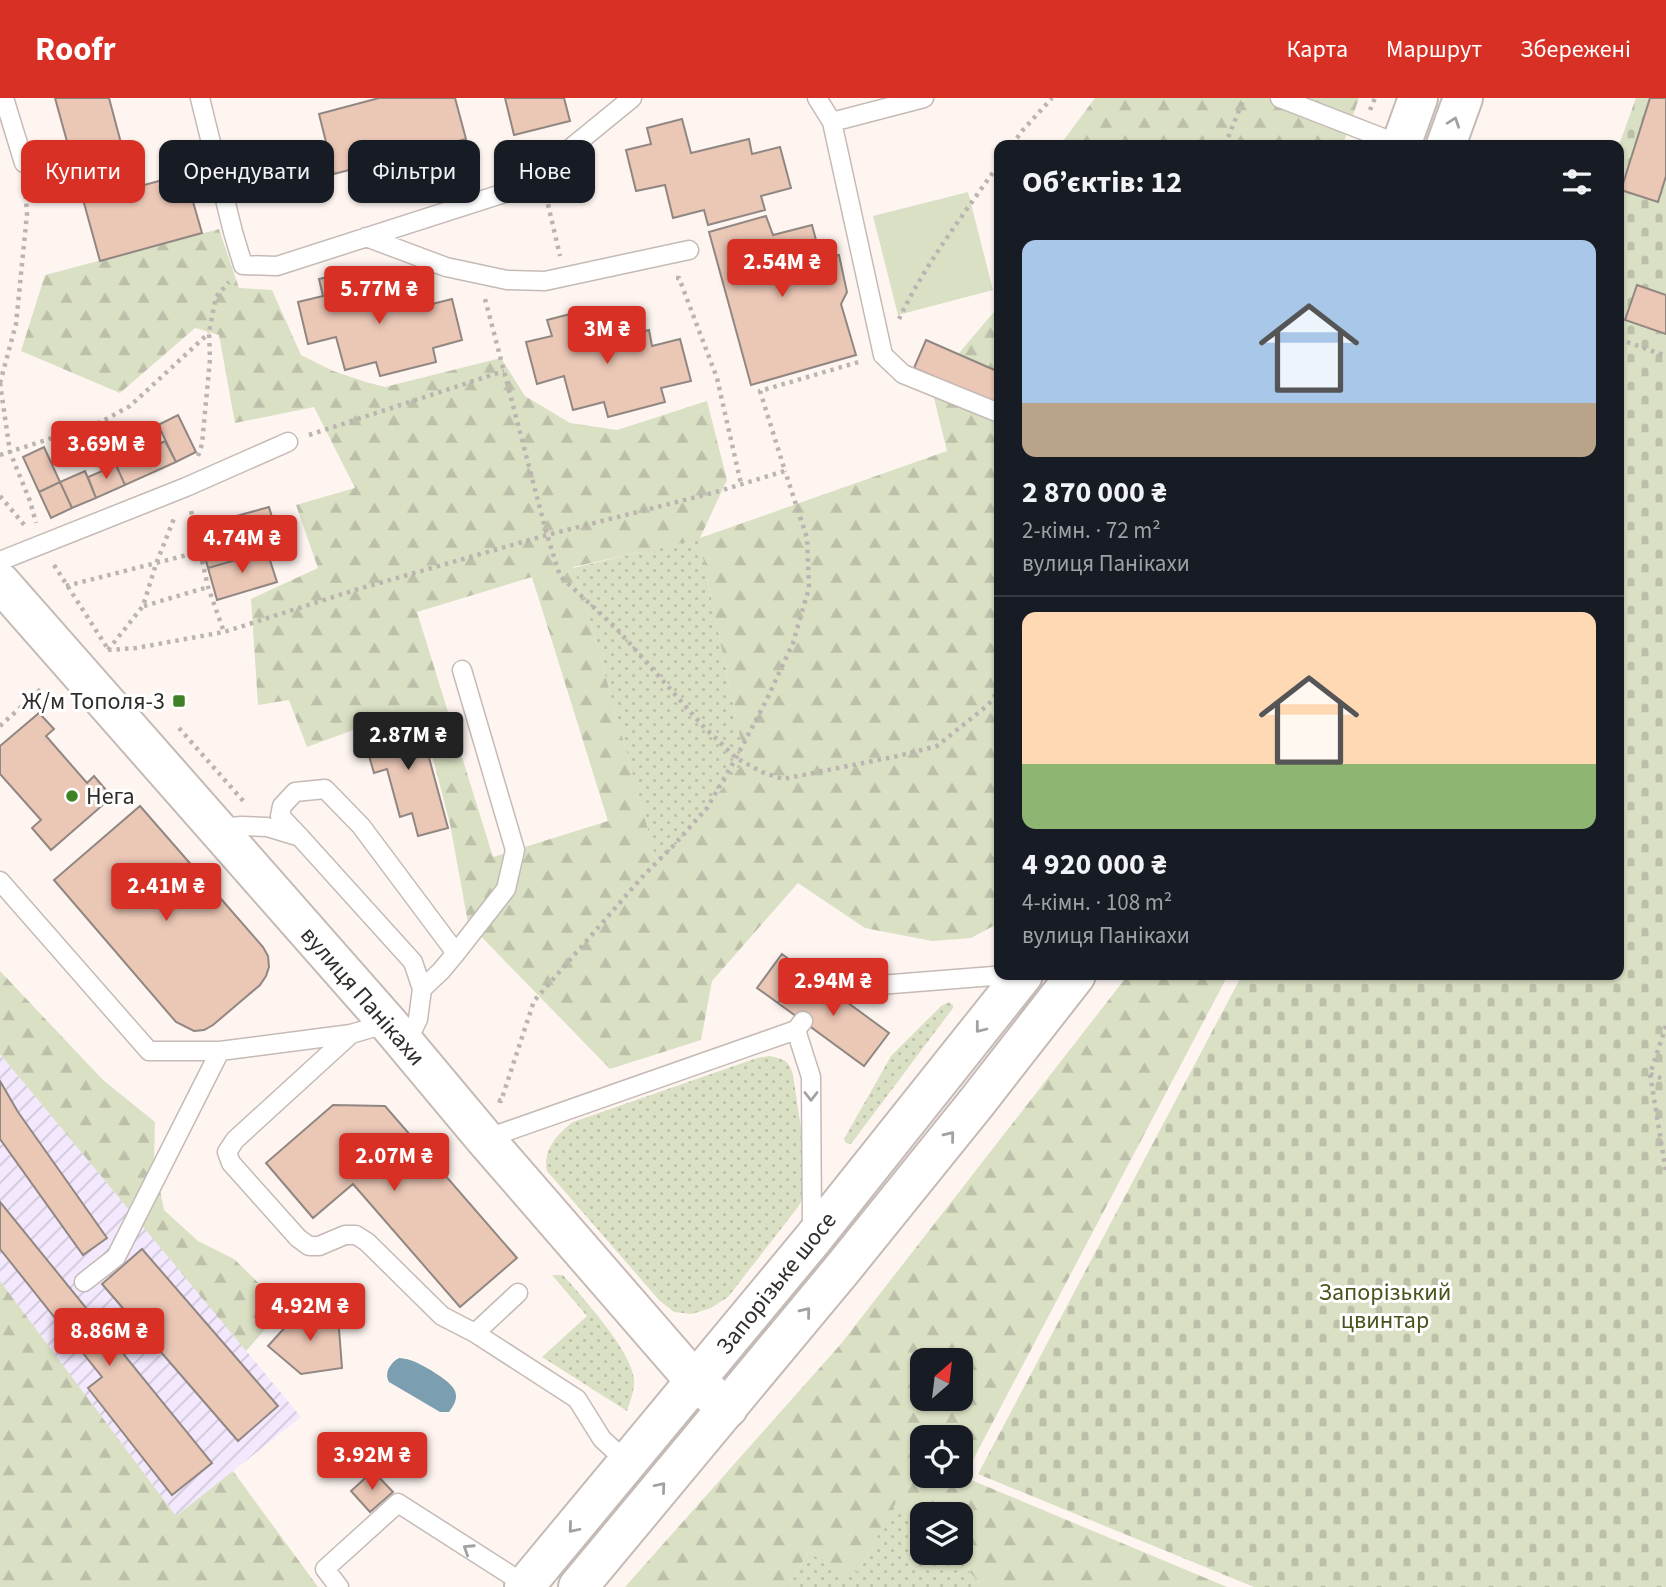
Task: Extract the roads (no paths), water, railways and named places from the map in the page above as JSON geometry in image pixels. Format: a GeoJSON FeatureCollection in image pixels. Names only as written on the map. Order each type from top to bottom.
{"type":"FeatureCollection","features":[{"type":"Feature","properties":{"kind":"main road"},"geometry":{"type":"LineString","coordinates":[[1403,140],[1418,98]]}},
{"type":"Feature","properties":{"kind":"main road"},"geometry":{"type":"LineString","coordinates":[[1448,140],[1463,98]]}},
{"type":"Feature","properties":{"kind":"main road","name":"вулиця Панікахи"},"geometry":{"type":"LineString","coordinates":[[0,582],[397,1034],[695,1381],[727,1409]]}},
{"type":"Feature","properties":{"kind":"main road","name":"Запорізьке шосе"},"geometry":{"type":"LineString","coordinates":[[525,1586],[812,1240],[1019,980]]}},
{"type":"Feature","properties":{"kind":"main road","name":"Запорізьке шосе"},"geometry":{"type":"LineString","coordinates":[[578,1587],[977,1102],[1072,980]]}},
{"type":"Feature","properties":{"kind":"lane"},"geometry":{"type":"LineString","coordinates":[[4,98],[21,153]]}},
{"type":"Feature","properties":{"kind":"lane"},"geometry":{"type":"LineString","coordinates":[[200,98],[243,265],[277,266],[523,187],[632,98]]}},
{"type":"Feature","properties":{"kind":"lane"},"geometry":{"type":"LineString","coordinates":[[817,98],[832,122],[883,355],[903,373],[994,411]]}},
{"type":"Feature","properties":{"kind":"lane"},"geometry":{"type":"LineString","coordinates":[[832,122],[924,98]]}},
{"type":"Feature","properties":{"kind":"lane"},"geometry":{"type":"LineString","coordinates":[[1279,98],[1388,140]]}},
{"type":"Feature","properties":{"kind":"lane"},"geometry":{"type":"LineString","coordinates":[[366,237],[446,267],[507,280],[545,281],[688,250]]}},
{"type":"Feature","properties":{"kind":"lane"},"geometry":{"type":"LineString","coordinates":[[0,561],[186,487],[288,442]]}},
{"type":"Feature","properties":{"kind":"lane"},"geometry":{"type":"LineString","coordinates":[[422,989],[441,971],[506,889],[514,850],[463,670]]}},
{"type":"Feature","properties":{"kind":"lane"},"geometry":{"type":"LineString","coordinates":[[0,881],[149,1051],[220,1051],[351,1034],[397,1034],[418,1019],[422,989],[413,962],[280,816],[282,806],[295,792],[326,789],[361,825],[456,953]]}},
{"type":"Feature","properties":{"kind":"lane"},"geometry":{"type":"LineString","coordinates":[[217,828],[267,827],[300,837]]}},
{"type":"Feature","properties":{"kind":"lane"},"geometry":{"type":"LineString","coordinates":[[829,989],[994,976]]}},
{"type":"Feature","properties":{"kind":"lane"},"geometry":{"type":"LineString","coordinates":[[485,1139],[800,1026],[811,1077],[812,1240]]}},
{"type":"Feature","properties":{"kind":"lane"},"geometry":{"type":"LineString","coordinates":[[351,1034],[235,1140],[227,1152],[231,1163],[298,1238],[309,1246],[319,1247],[345,1235],[356,1235],[367,1242],[442,1316],[475,1333],[577,1399],[602,1439],[628,1463]]}},
{"type":"Feature","properties":{"kind":"lane"},"geometry":{"type":"LineString","coordinates":[[85,1282],[116,1257],[220,1051]]}},
{"type":"Feature","properties":{"kind":"lane"},"geometry":{"type":"LineString","coordinates":[[475,1333],[518,1293]]}},
{"type":"Feature","properties":{"kind":"lane"},"geometry":{"type":"LineString","coordinates":[[339,1587],[325,1569],[398,1503],[525,1586]]}},
{"type":"Feature","properties":{"kind":"water"},"geometry":{"type":"Polygon","coordinates":[[[399,1358],[421,1365],[453,1387],[456,1399],[449,1412],[440,1412],[389,1382],[389,1368],[399,1358]]]}},
{"type":"Feature","properties":{"kind":"place","name":"Ж/м Тополя-3"},"geometry":{"type":"Point","coordinates":[179,701]}},
{"type":"Feature","properties":{"kind":"place","name":"Нега"},"geometry":{"type":"Point","coordinates":[72,796]}},
{"type":"Feature","properties":{"kind":"park label","name":"Запорізький цвинтар"},"geometry":{"type":"Point","coordinates":[1385,1306]}}]}
